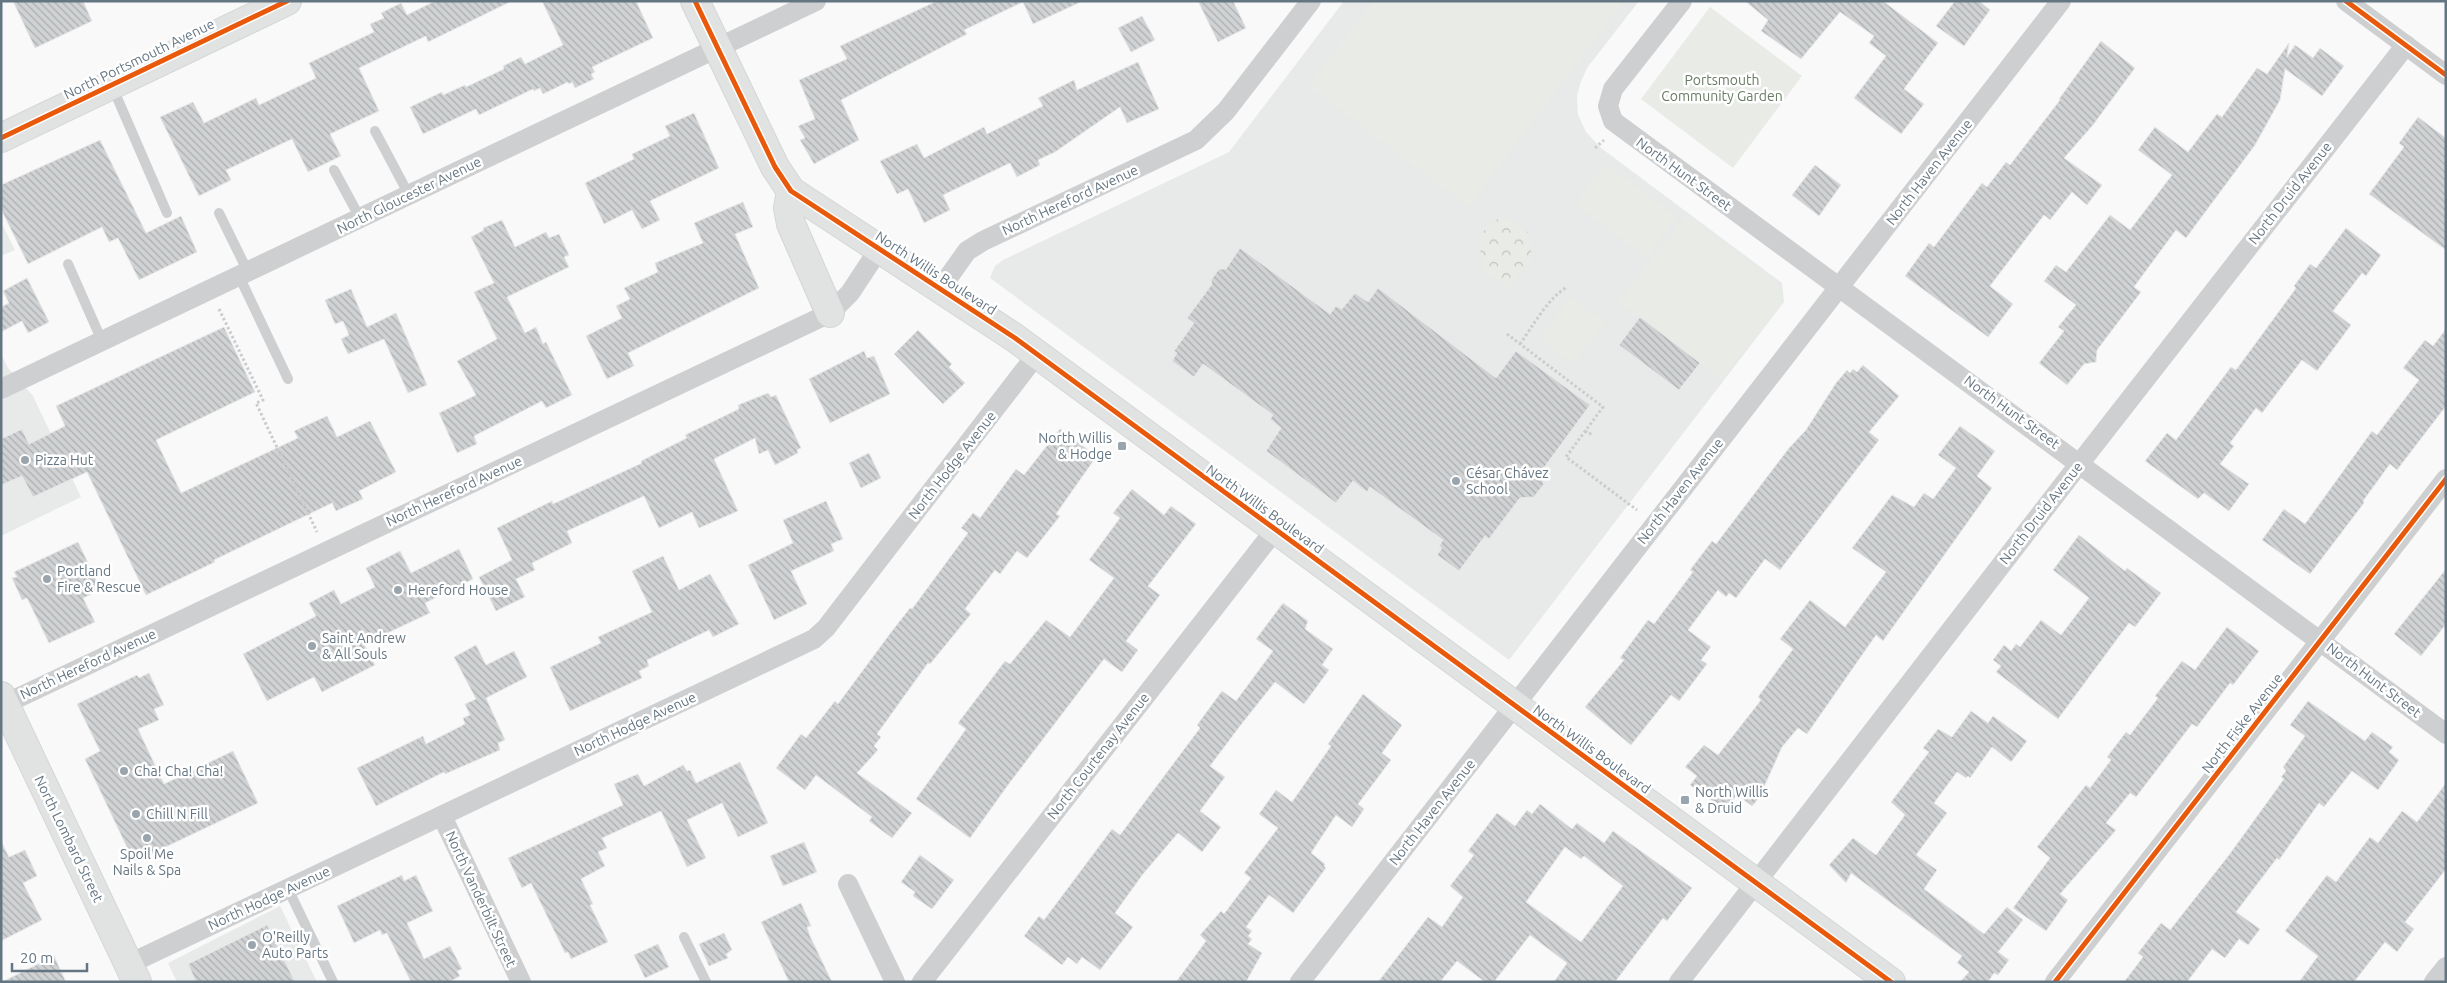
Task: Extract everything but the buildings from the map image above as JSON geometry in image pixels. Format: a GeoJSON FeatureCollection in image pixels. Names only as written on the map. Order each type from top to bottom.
{"type":"FeatureCollection","features":[{"type":"Feature","properties":{"kind":"street","name":"North Portsmouth Avenue"},"geometry":{"type":"LineString","coordinates":[[1,138],[287,1]]}},
{"type":"Feature","properties":{"kind":"street","name":"North Willis Boulevard"},"geometry":{"type":"LineString","coordinates":[[695,1],[775,167],[791,191],[1037,354],[1891,982]]}},
{"type":"Feature","properties":{"kind":"street","name":"North Gloucester Avenue"},"geometry":{"type":"LineString","coordinates":[[1,389],[816,1]]}},
{"type":"Feature","properties":{"kind":"street","name":"North Hereford Avenue"},"geometry":{"type":"LineString","coordinates":[[940,288],[967,251],[983,241],[1181,149],[1196,140],[1213,125],[1311,1]]}},
{"type":"Feature","properties":{"kind":"street","name":"North Hunt Street"},"geometry":{"type":"LineString","coordinates":[[1682,1],[1613,89],[1608,106],[1613,121],[1619,127],[1840,286],[2446,734]]}},
{"type":"Feature","properties":{"kind":"street","name":"North Haven Avenue"},"geometry":{"type":"LineString","coordinates":[[1300,982],[2061,1]]}},
{"type":"Feature","properties":{"kind":"street"},"geometry":{"type":"LineString","coordinates":[[2346,1],[2446,74]]}},
{"type":"Feature","properties":{"kind":"street","name":"North Druid Avenue"},"geometry":{"type":"LineString","coordinates":[[1679,982],[2406,45]]}},
{"type":"Feature","properties":{"kind":"street"},"geometry":{"type":"LineString","coordinates":[[791,191],[788,208],[792,224],[830,313]]}},
{"type":"Feature","properties":{"kind":"street","name":"North Hereford Avenue"},"geometry":{"type":"LineString","coordinates":[[3,700],[326,551],[830,313],[850,293],[879,249]]}},
{"type":"Feature","properties":{"kind":"street","name":"North Hodge Avenue"},"geometry":{"type":"LineString","coordinates":[[133,973],[288,889],[814,638],[826,628],[1037,354]]}},
{"type":"Feature","properties":{"kind":"street","name":"North Fiske Avenue"},"geometry":{"type":"LineString","coordinates":[[2055,982],[2446,478]]}},
{"type":"Feature","properties":{"kind":"street","name":"North Courtenay Avenue"},"geometry":{"type":"LineString","coordinates":[[922,982],[1275,530]]}},
{"type":"Feature","properties":{"kind":"street","name":"North Lombard Street"},"geometry":{"type":"LineString","coordinates":[[3,700],[133,973]]}},
{"type":"Feature","properties":{"kind":"street","name":"North Vanderbilt Street"},"geometry":{"type":"LineString","coordinates":[[442,816],[521,982]]}},
{"type":"Feature","properties":{"kind":"street"},"geometry":{"type":"LineString","coordinates":[[848,884],[894,982]]}},
{"type":"Feature","properties":{"kind":"street"},"geometry":{"type":"LineString","coordinates":[[2434,982],[2446,967]]}},
{"type":"Feature","properties":{"kind":"lane"},"geometry":{"type":"LineString","coordinates":[[112,85],[167,213]]}},
{"type":"Feature","properties":{"kind":"lane"},"geometry":{"type":"LineString","coordinates":[[375,131],[409,195]]}},
{"type":"Feature","properties":{"kind":"lane"},"geometry":{"type":"LineString","coordinates":[[334,170],[360,218]]}},
{"type":"Feature","properties":{"kind":"lane"},"geometry":{"type":"LineString","coordinates":[[219,213],[288,380]]}},
{"type":"Feature","properties":{"kind":"lane"},"geometry":{"type":"LineString","coordinates":[[68,264],[102,341]]}},
{"type":"Feature","properties":{"kind":"lane"},"geometry":{"type":"LineString","coordinates":[[288,889],[333,982]]}},
{"type":"Feature","properties":{"kind":"lane"},"geometry":{"type":"LineString","coordinates":[[684,937],[706,982]]}},
{"type":"Feature","properties":{"kind":"path"},"geometry":{"type":"LineString","coordinates":[[1520,344],[1544,311],[1561,291],[1567,287]]}},
{"type":"Feature","properties":{"kind":"path"},"geometry":{"type":"LineString","coordinates":[[210,290],[263,400],[256,403],[326,551]]}},
{"type":"Feature","properties":{"kind":"path"},"geometry":{"type":"LineString","coordinates":[[1507,334],[1603,407],[1566,458],[1655,524]]}},
{"type":"Feature","properties":{"kind":"path"},"geometry":{"type":"LineString","coordinates":[[1585,431],[1589,434],[1592,433]]}},
{"type":"Feature","properties":{"kind":"shaded area","name":"César Chávez School"},"geometry":{"type":"Polygon","coordinates":[[[1344,1],[1639,1],[1587,68],[1580,84],[1577,97],[1578,115],[1586,132],[1601,148],[1782,283],[1784,302],[1509,660],[990,278],[995,266],[1003,260],[1229,152],[1344,1]]]}},
{"type":"Feature","properties":{"kind":"shaded area"},"geometry":{"type":"Polygon","coordinates":[[[1,222],[15,250],[1,256],[1,222]]]}},
{"type":"Feature","properties":{"kind":"shaded area"},"geometry":{"type":"Polygon","coordinates":[[[1,354],[8,368],[33,396],[81,497],[1,536],[1,354]]]}},
{"type":"Feature","properties":{"kind":"shaded area"},"geometry":{"type":"Polygon","coordinates":[[[280,906],[317,982],[177,982],[168,963],[280,906]]]}},
{"type":"Feature","properties":{"kind":"green space"},"geometry":{"type":"Polygon","coordinates":[[[1374,1],[1624,1],[1468,207],[1309,86],[1374,1]]]}},
{"type":"Feature","properties":{"kind":"green space","name":"Portsmouth Community Garden"},"geometry":{"type":"Polygon","coordinates":[[[1710,7],[1802,76],[1733,168],[1641,99],[1710,7]]]}},
{"type":"Feature","properties":{"kind":"green space"},"geometry":{"type":"Polygon","coordinates":[[[1605,163],[1677,217],[1647,258],[1575,204],[1605,163]]]}},
{"type":"Feature","properties":{"kind":"green space"},"geometry":{"type":"Polygon","coordinates":[[[1686,215],[1779,284],[1781,305],[1722,379],[1618,302],[1686,215]]]}},
{"type":"Feature","properties":{"kind":"green space"},"geometry":{"type":"Polygon","coordinates":[[[1509,218],[1529,233],[1532,258],[1508,288],[1483,270],[1479,238],[1492,220],[1509,218]]]}},
{"type":"Feature","properties":{"kind":"green space"},"geometry":{"type":"Polygon","coordinates":[[[1571,297],[1605,322],[1573,364],[1540,338],[1571,297]]]}},
{"type":"Feature","properties":{"kind":"cycle path"},"geometry":{"type":"LineString","coordinates":[[1,138],[287,1]]}},
{"type":"Feature","properties":{"kind":"cycle path"},"geometry":{"type":"LineString","coordinates":[[695,1],[775,167],[791,191],[1015,338],[1891,982]]}},
{"type":"Feature","properties":{"kind":"cycle path"},"geometry":{"type":"LineString","coordinates":[[2346,1],[2446,75]]}},
{"type":"Feature","properties":{"kind":"cycle path"},"geometry":{"type":"LineString","coordinates":[[2055,982],[2446,479]]}},
{"type":"Feature","properties":{"kind":"place","name":"North Willis & Hodge"},"geometry":{"type":"Point","coordinates":[1122,446]}},
{"type":"Feature","properties":{"kind":"place","name":"Pizza Hut"},"geometry":{"type":"Point","coordinates":[25,460]}},
{"type":"Feature","properties":{"kind":"place","name":"César Chávez School"},"geometry":{"type":"Point","coordinates":[1456,481]}},
{"type":"Feature","properties":{"kind":"place","name":"Portland Fire & Rescue"},"geometry":{"type":"Point","coordinates":[47,579]}},
{"type":"Feature","properties":{"kind":"place","name":"Hereford House"},"geometry":{"type":"Point","coordinates":[398,590]}},
{"type":"Feature","properties":{"kind":"place","name":"Saint Andrew & All Souls"},"geometry":{"type":"Point","coordinates":[312,646]}},
{"type":"Feature","properties":{"kind":"place","name":"Cha! Cha! Cha!"},"geometry":{"type":"Point","coordinates":[124,771]}},
{"type":"Feature","properties":{"kind":"place","name":"North Willis & Druid"},"geometry":{"type":"Point","coordinates":[1685,800]}},
{"type":"Feature","properties":{"kind":"place","name":"Chill N Fill"},"geometry":{"type":"Point","coordinates":[136,814]}},
{"type":"Feature","properties":{"kind":"place","name":"Spoil Me Nails & Spa"},"geometry":{"type":"Point","coordinates":[147,838]}},
{"type":"Feature","properties":{"kind":"place","name":"O'Reilly Auto Parts"},"geometry":{"type":"Point","coordinates":[252,945]}}]}
